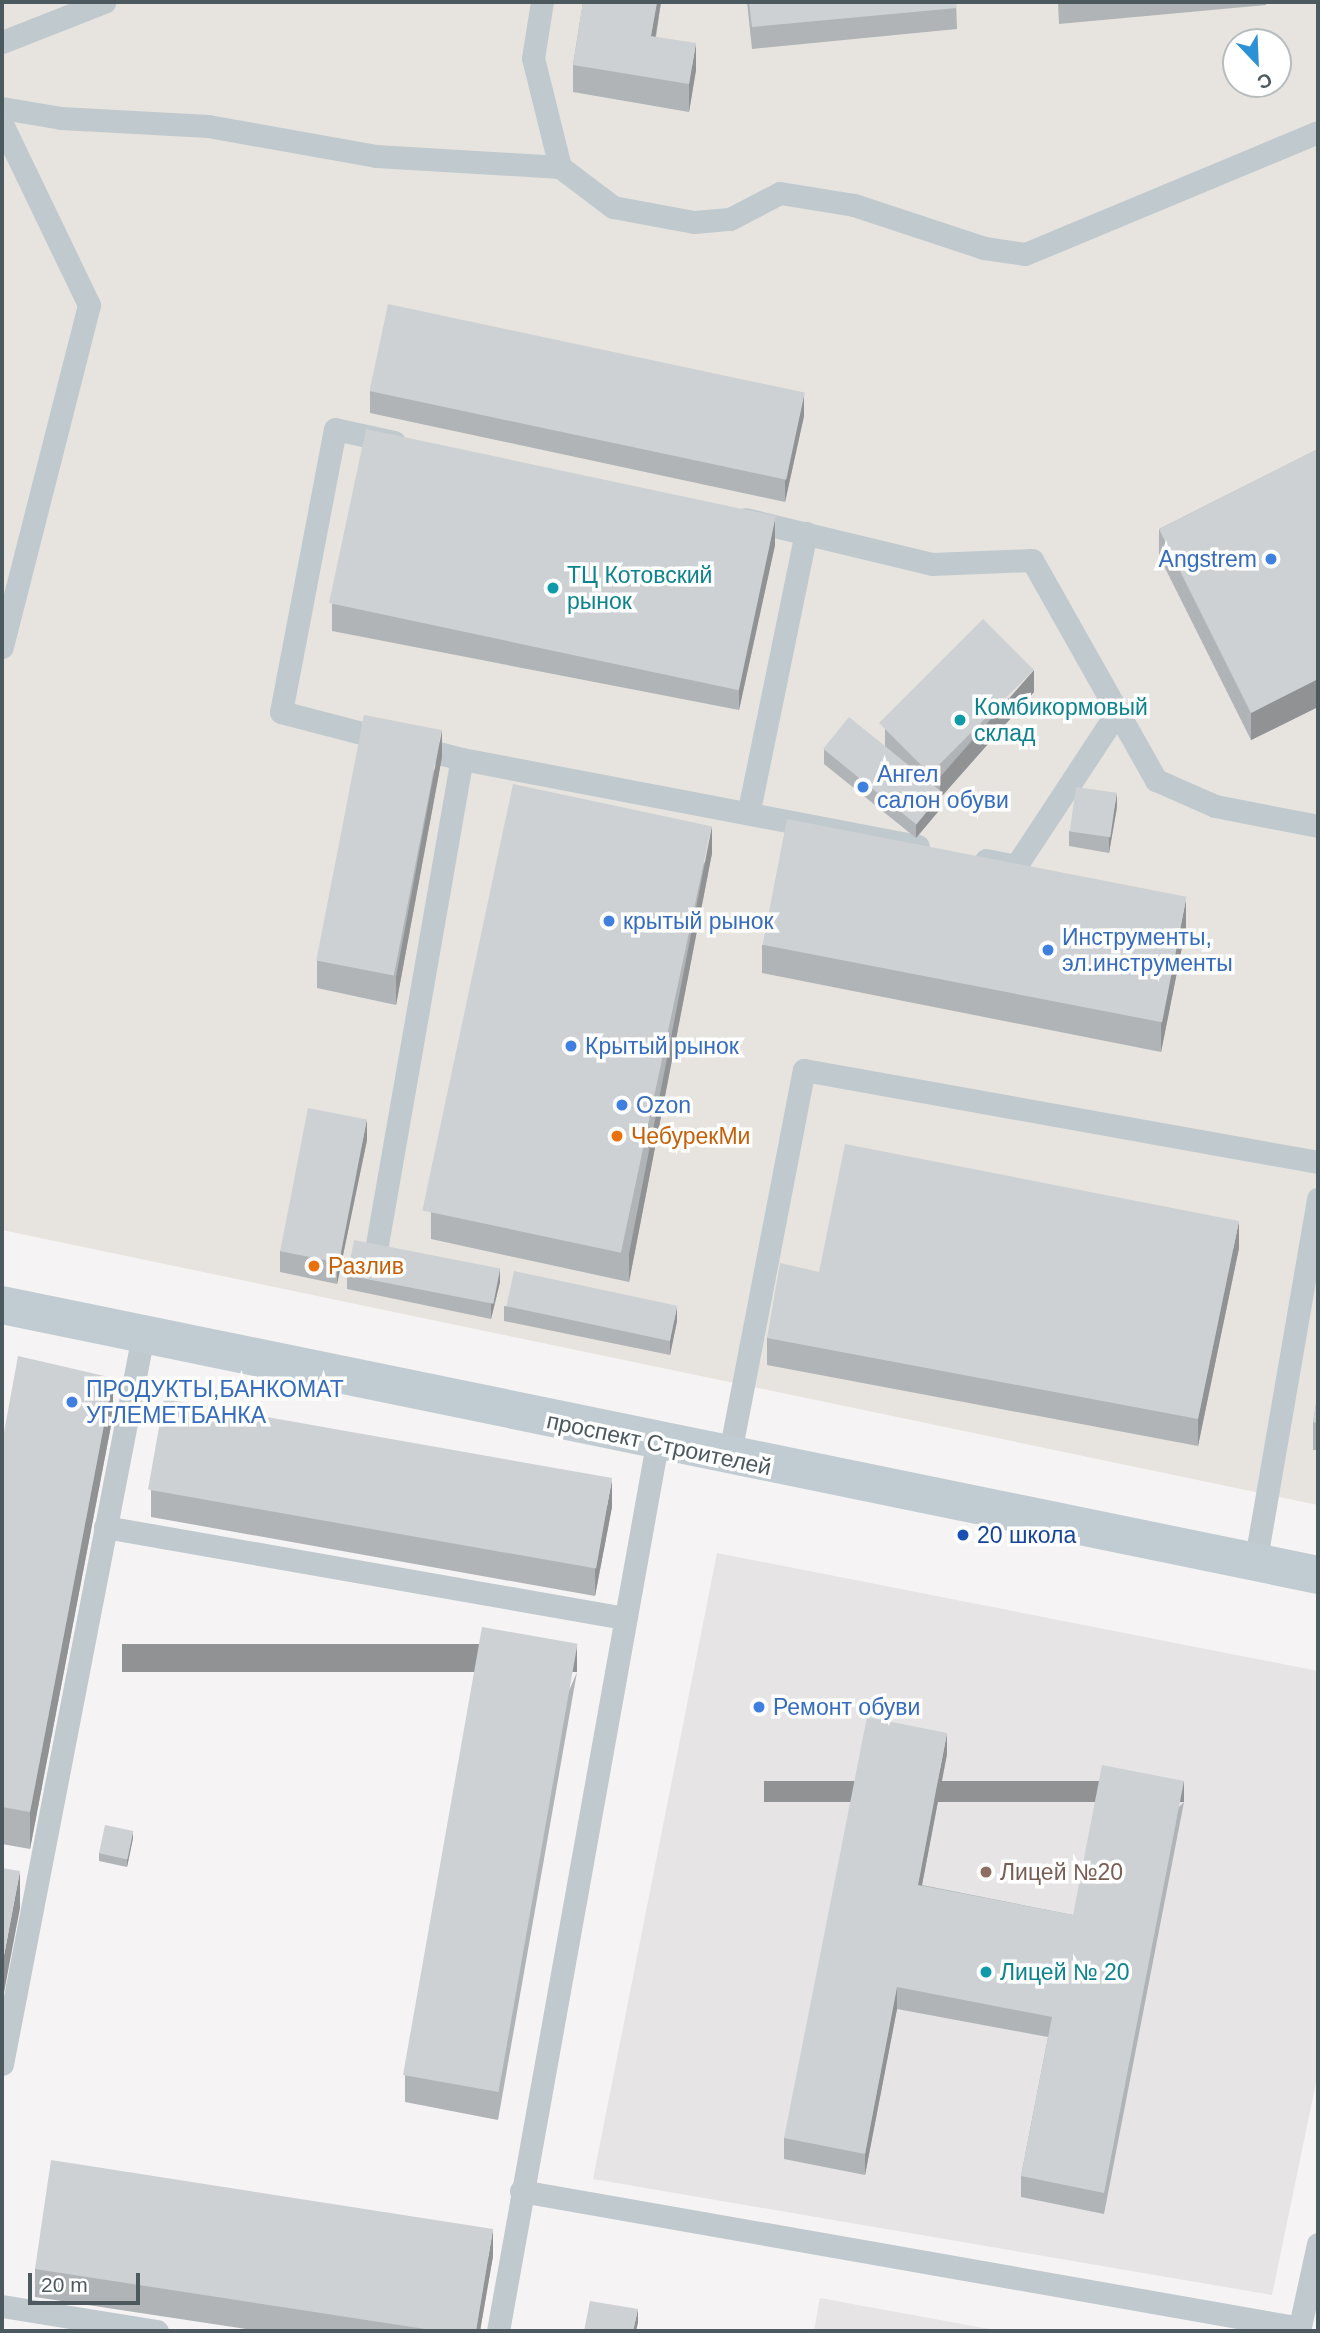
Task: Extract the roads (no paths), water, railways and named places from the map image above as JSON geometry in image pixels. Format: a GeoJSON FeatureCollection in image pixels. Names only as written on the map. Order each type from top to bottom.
{"type":"FeatureCollection","features":[{"type":"Feature","properties":{"kind":"main road","name":"проспект Строителей"},"geometry":{"type":"LineString","coordinates":[[2,1305],[657,1444],[1318,1575]]}},
{"type":"Feature","properties":{"kind":"lane"},"geometry":{"type":"LineString","coordinates":[[2,42],[104,2]]}},
{"type":"Feature","properties":{"kind":"lane"},"geometry":{"type":"LineString","coordinates":[[542,2],[533,58],[561,167]]}},
{"type":"Feature","properties":{"kind":"lane"},"geometry":{"type":"LineString","coordinates":[[2,108],[61,118],[208,126],[376,156],[561,167],[612,206],[694,222],[730,219],[780,193],[854,205],[984,248],[1025,254],[1318,132]]}},
{"type":"Feature","properties":{"kind":"lane"},"geometry":{"type":"LineString","coordinates":[[2,124],[89,305],[2,647]]}},
{"type":"Feature","properties":{"kind":"lane"},"geometry":{"type":"LineString","coordinates":[[415,447],[335,429],[281,712],[462,759],[749,810],[1016,866],[1118,711]]}},
{"type":"Feature","properties":{"kind":"lane"},"geometry":{"type":"LineString","coordinates":[[722,514],[932,564],[1032,560],[1156,780],[1215,806],[1318,826]]}},
{"type":"Feature","properties":{"kind":"lane"},"geometry":{"type":"LineString","coordinates":[[749,810],[806,533]]}},
{"type":"Feature","properties":{"kind":"lane"},"geometry":{"type":"LineString","coordinates":[[376,1250],[462,759]]}},
{"type":"Feature","properties":{"kind":"lane"},"geometry":{"type":"LineString","coordinates":[[729,1458],[803,1070],[1318,1163]]}},
{"type":"Feature","properties":{"kind":"lane"},"geometry":{"type":"LineString","coordinates":[[1255,1564],[1318,1198]]}},
{"type":"Feature","properties":{"kind":"lane"},"geometry":{"type":"LineString","coordinates":[[2,2064],[143,1335]]}},
{"type":"Feature","properties":{"kind":"lane"},"geometry":{"type":"LineString","coordinates":[[498,2331],[657,1444]]}},
{"type":"Feature","properties":{"kind":"lane"},"geometry":{"type":"LineString","coordinates":[[105,1527],[625,1618]]}},
{"type":"Feature","properties":{"kind":"lane"},"geometry":{"type":"LineString","coordinates":[[521,2191],[1300,2330],[1318,2244]]}},
{"type":"Feature","properties":{"kind":"lane"},"geometry":{"type":"LineString","coordinates":[[2,2306],[157,2331]]}},
{"type":"Feature","properties":{"kind":"place","name":"Angstrem"},"geometry":{"type":"Point","coordinates":[1271,559]}},
{"type":"Feature","properties":{"kind":"place","name":"ТЦ Котовский рынок"},"geometry":{"type":"Point","coordinates":[553,588]}},
{"type":"Feature","properties":{"kind":"place","name":"Комбикормовый склад"},"geometry":{"type":"Point","coordinates":[960,720]}},
{"type":"Feature","properties":{"kind":"place","name":"Ангел салон обуви"},"geometry":{"type":"Point","coordinates":[863,787]}},
{"type":"Feature","properties":{"kind":"place","name":"крытый рынок"},"geometry":{"type":"Point","coordinates":[609,921]}},
{"type":"Feature","properties":{"kind":"place","name":"Инструменты, эл.инструменты"},"geometry":{"type":"Point","coordinates":[1048,950]}},
{"type":"Feature","properties":{"kind":"place","name":"Крытый рынок"},"geometry":{"type":"Point","coordinates":[571,1046]}},
{"type":"Feature","properties":{"kind":"place","name":"Ozon"},"geometry":{"type":"Point","coordinates":[622,1105]}},
{"type":"Feature","properties":{"kind":"place","name":"ЧебурекМи"},"geometry":{"type":"Point","coordinates":[617,1136]}},
{"type":"Feature","properties":{"kind":"place","name":"Разлив"},"geometry":{"type":"Point","coordinates":[314,1266]}},
{"type":"Feature","properties":{"kind":"place","name":"ПРОДУКТЫ,БАНКОМАТ УГЛЕМЕТБАНКА"},"geometry":{"type":"Point","coordinates":[72,1402]}},
{"type":"Feature","properties":{"kind":"place","name":"20 школа"},"geometry":{"type":"Point","coordinates":[963,1535]}},
{"type":"Feature","properties":{"kind":"place","name":"Ремонт обуви"},"geometry":{"type":"Point","coordinates":[759,1707]}},
{"type":"Feature","properties":{"kind":"place","name":"Лицей №20"},"geometry":{"type":"Point","coordinates":[986,1872]}},
{"type":"Feature","properties":{"kind":"place","name":"Лицей № 20"},"geometry":{"type":"Point","coordinates":[986,1972]}}]}
